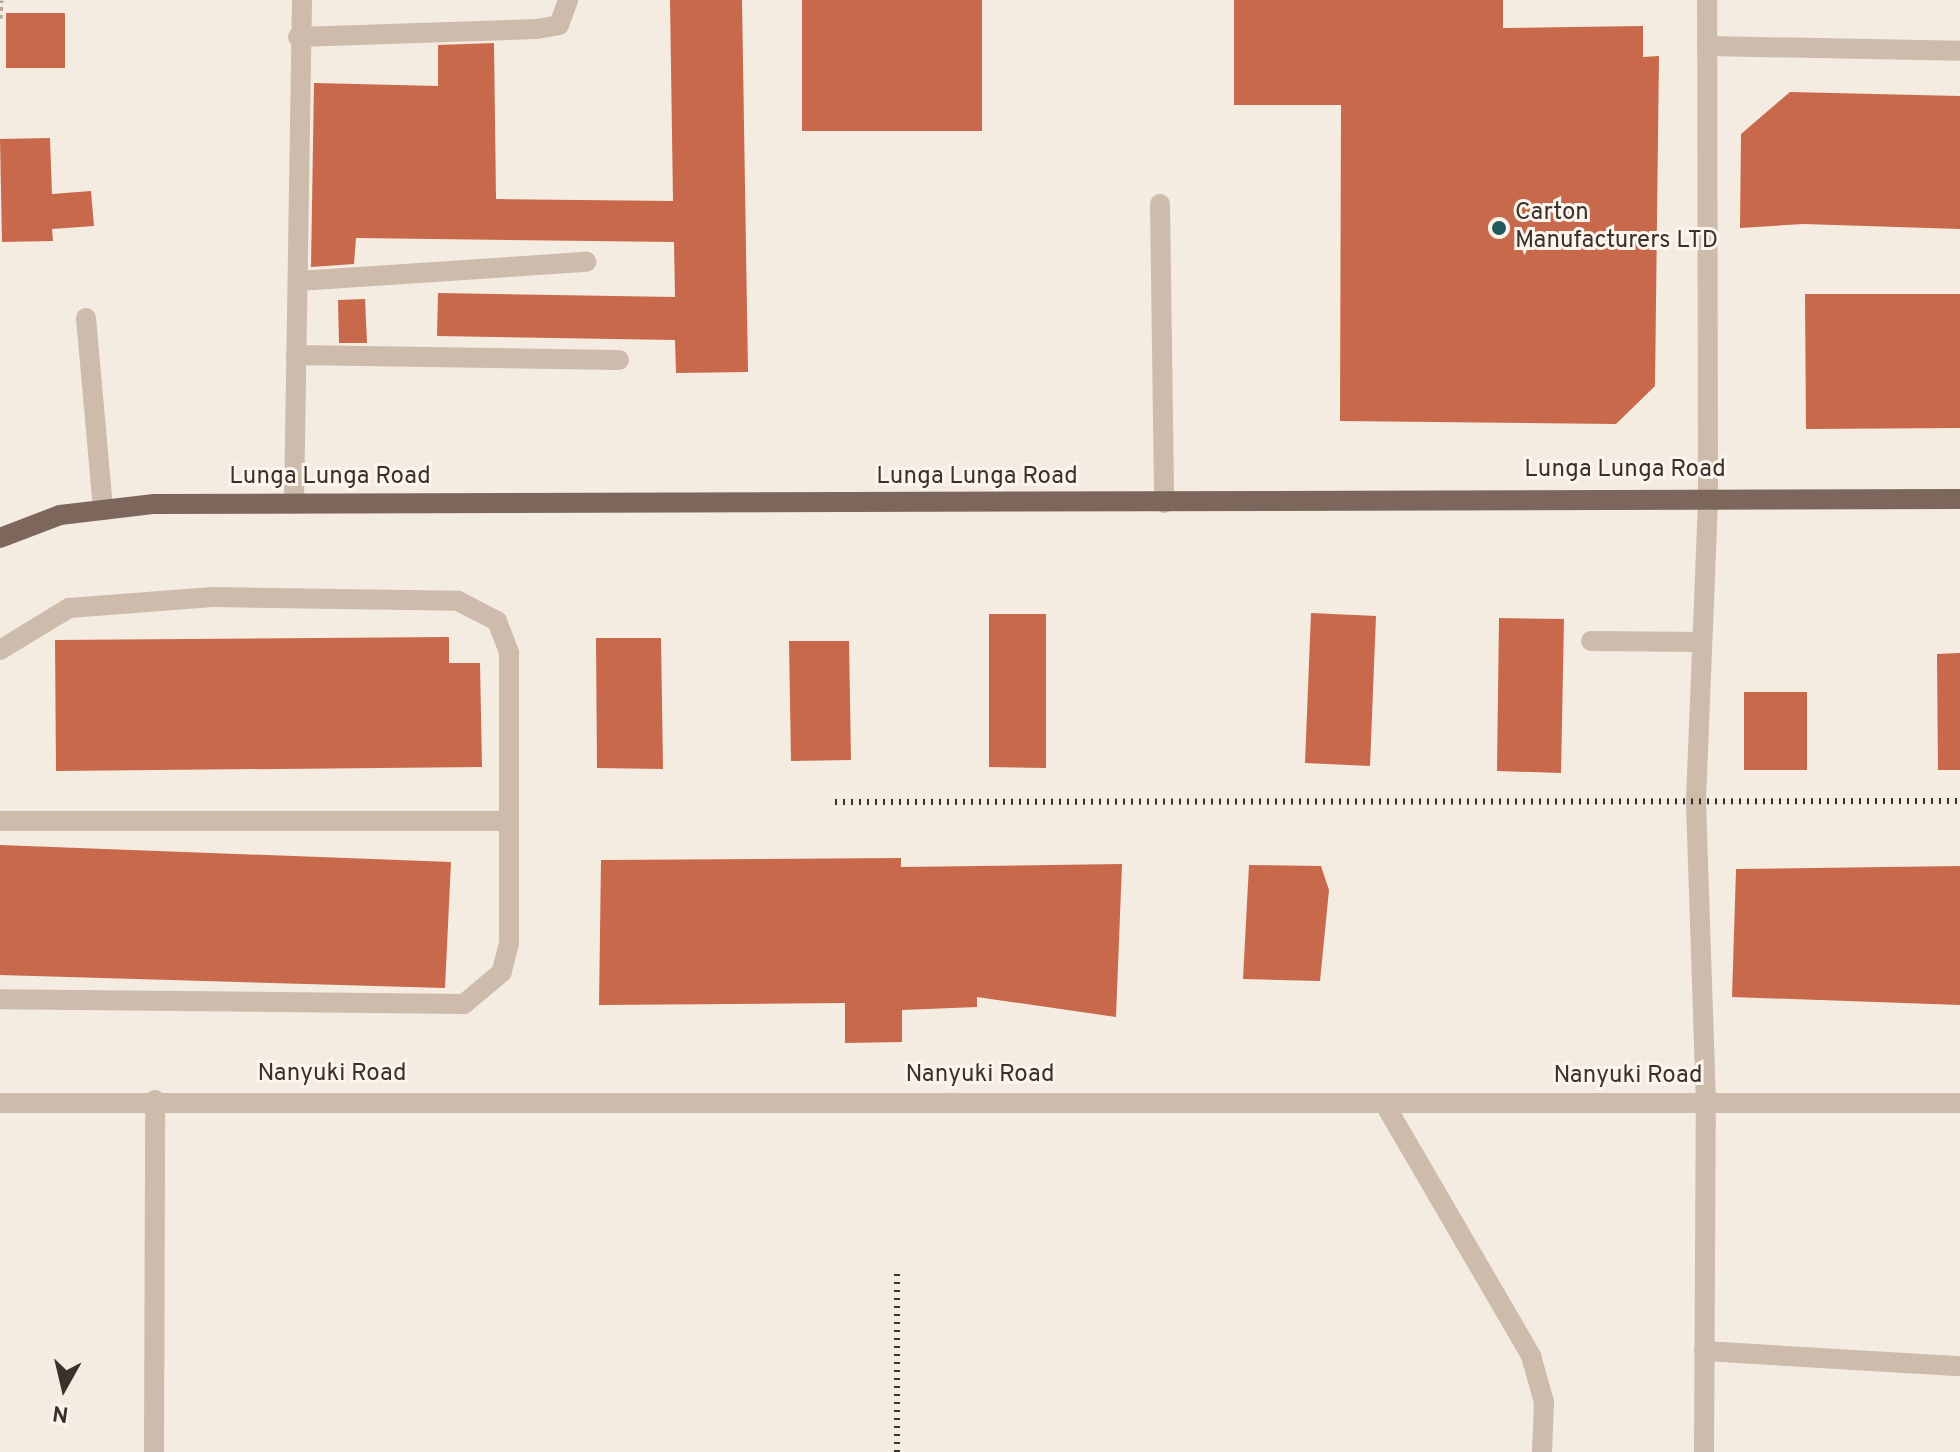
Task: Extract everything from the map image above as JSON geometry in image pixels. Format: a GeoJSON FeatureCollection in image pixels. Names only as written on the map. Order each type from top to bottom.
{"type":"FeatureCollection","features":[{"type":"Feature","properties":{"kind":"main road","name":"Lunga Lunga Road"},"geometry":{"type":"LineString","coordinates":[[0,538],[60,515],[103,510],[294,504],[1164,503],[1708,496],[1960,499]]}},
{"type":"Feature","properties":{"kind":"street"},"geometry":{"type":"LineString","coordinates":[[294,504],[298,37],[302,0]]}},
{"type":"Feature","properties":{"kind":"street"},"geometry":{"type":"LineString","coordinates":[[298,37],[537,29],[559,25],[568,0]]}},
{"type":"Feature","properties":{"kind":"street"},"geometry":{"type":"LineString","coordinates":[[1704,1452],[1706,1104],[1696,800],[1708,496],[1707,0]]}},
{"type":"Feature","properties":{"kind":"street"},"geometry":{"type":"LineString","coordinates":[[1707,46],[1960,51]]}},
{"type":"Feature","properties":{"kind":"street"},"geometry":{"type":"LineString","coordinates":[[1160,204],[1164,503]]}},
{"type":"Feature","properties":{"kind":"street"},"geometry":{"type":"LineString","coordinates":[[298,281],[586,262]]}},
{"type":"Feature","properties":{"kind":"street"},"geometry":{"type":"LineString","coordinates":[[86,318],[103,510]]}},
{"type":"Feature","properties":{"kind":"street"},"geometry":{"type":"LineString","coordinates":[[296,355],[619,360]]}},
{"type":"Feature","properties":{"kind":"street"},"geometry":{"type":"LineString","coordinates":[[0,650],[69,608],[213,597],[458,601],[497,621],[509,653],[506,957],[482,995],[464,1004],[0,999]]}},
{"type":"Feature","properties":{"kind":"street"},"geometry":{"type":"LineString","coordinates":[[1591,641],[1702,642]]}},
{"type":"Feature","properties":{"kind":"street"},"geometry":{"type":"LineString","coordinates":[[0,821],[507,821]]}},
{"type":"Feature","properties":{"kind":"street"},"geometry":{"type":"LineString","coordinates":[[154,1452],[155,1100]]}},
{"type":"Feature","properties":{"kind":"street","name":"Nanyuki Road"},"geometry":{"type":"LineString","coordinates":[[0,1103],[155,1100],[1960,1103]]}},
{"type":"Feature","properties":{"kind":"street"},"geometry":{"type":"LineString","coordinates":[[1384,1103],[1531,1356],[1544,1402],[1542,1452]]}},
{"type":"Feature","properties":{"kind":"street"},"geometry":{"type":"LineString","coordinates":[[1704,1351],[1960,1366]]}},
{"type":"Feature","properties":{"kind":"path"},"geometry":{"type":"LineString","coordinates":[[0,18],[1,0]]}},
{"type":"Feature","properties":{"kind":"building"},"geometry":{"type":"Polygon","coordinates":[[[670,0],[742,0],[748,372],[676,373],[675,340],[437,336],[438,293],[675,297],[674,242],[356,238],[354,264],[311,267],[314,83],[438,86],[438,45],[494,43],[496,199],[673,201],[670,0]]]}},
{"type":"Feature","properties":{"kind":"building"},"geometry":{"type":"Polygon","coordinates":[[[802,0],[982,0],[982,131],[802,131],[802,0]]]}},
{"type":"Feature","properties":{"kind":"building","name":"Carton Manufacturers LTD"},"geometry":{"type":"Polygon","coordinates":[[[1234,0],[1503,0],[1503,28],[1643,26],[1643,57],[1659,56],[1655,386],[1616,424],[1340,421],[1341,105],[1234,105],[1234,0]]]}},
{"type":"Feature","properties":{"kind":"building"},"geometry":{"type":"Polygon","coordinates":[[[6,13],[65,13],[65,68],[6,68],[6,13]]]}},
{"type":"Feature","properties":{"kind":"building"},"geometry":{"type":"Polygon","coordinates":[[[1790,92],[1960,96],[1960,229],[1803,224],[1740,228],[1741,134],[1790,92]]]}},
{"type":"Feature","properties":{"kind":"building"},"geometry":{"type":"Polygon","coordinates":[[[50,138],[52,194],[91,191],[94,226],[52,229],[53,241],[2,242],[0,139],[50,138]]]}},
{"type":"Feature","properties":{"kind":"building"},"geometry":{"type":"Polygon","coordinates":[[[1805,294],[1960,294],[1960,428],[1806,429],[1805,294]]]}},
{"type":"Feature","properties":{"kind":"building"},"geometry":{"type":"Polygon","coordinates":[[[365,299],[367,343],[339,343],[338,300],[365,299]]]}},
{"type":"Feature","properties":{"kind":"building"},"geometry":{"type":"Polygon","coordinates":[[[1311,613],[1376,616],[1370,766],[1305,763],[1311,613]]]}},
{"type":"Feature","properties":{"kind":"building"},"geometry":{"type":"Polygon","coordinates":[[[989,614],[1046,614],[1046,768],[989,767],[989,614]]]}},
{"type":"Feature","properties":{"kind":"building"},"geometry":{"type":"Polygon","coordinates":[[[1499,618],[1564,619],[1561,773],[1497,771],[1499,618]]]}},
{"type":"Feature","properties":{"kind":"building"},"geometry":{"type":"Polygon","coordinates":[[[449,637],[449,663],[480,663],[482,767],[56,771],[55,640],[449,637]]]}},
{"type":"Feature","properties":{"kind":"building"},"geometry":{"type":"Polygon","coordinates":[[[596,638],[661,638],[663,769],[597,768],[596,638]]]}},
{"type":"Feature","properties":{"kind":"building"},"geometry":{"type":"Polygon","coordinates":[[[789,641],[849,641],[851,760],[791,761],[789,641]]]}},
{"type":"Feature","properties":{"kind":"building"},"geometry":{"type":"Polygon","coordinates":[[[1960,653],[1960,770],[1938,770],[1937,654],[1960,653]]]}},
{"type":"Feature","properties":{"kind":"building"},"geometry":{"type":"Polygon","coordinates":[[[1744,692],[1807,692],[1807,770],[1744,770],[1744,692]]]}},
{"type":"Feature","properties":{"kind":"building"},"geometry":{"type":"Polygon","coordinates":[[[0,845],[451,862],[445,988],[0,975],[0,845]]]}},
{"type":"Feature","properties":{"kind":"building"},"geometry":{"type":"Polygon","coordinates":[[[901,858],[901,867],[1122,864],[1116,1017],[977,997],[977,1007],[902,1010],[902,1042],[845,1043],[845,1003],[599,1005],[601,860],[901,858]]]}},
{"type":"Feature","properties":{"kind":"building"},"geometry":{"type":"Polygon","coordinates":[[[1249,865],[1321,866],[1329,890],[1320,981],[1243,979],[1249,865]]]}},
{"type":"Feature","properties":{"kind":"building"},"geometry":{"type":"Polygon","coordinates":[[[1960,866],[1960,1005],[1732,997],[1736,869],[1960,866]]]}},
{"type":"Feature","properties":{"kind":"railway"},"geometry":{"type":"LineString","coordinates":[[835,802],[1960,801]]}},
{"type":"Feature","properties":{"kind":"railway"},"geometry":{"type":"LineString","coordinates":[[897,1272],[897,1452]]}},
{"type":"Feature","properties":{"kind":"place","name":"Carton Manufacturers LTD"},"geometry":{"type":"Point","coordinates":[1499,228]}}]}
